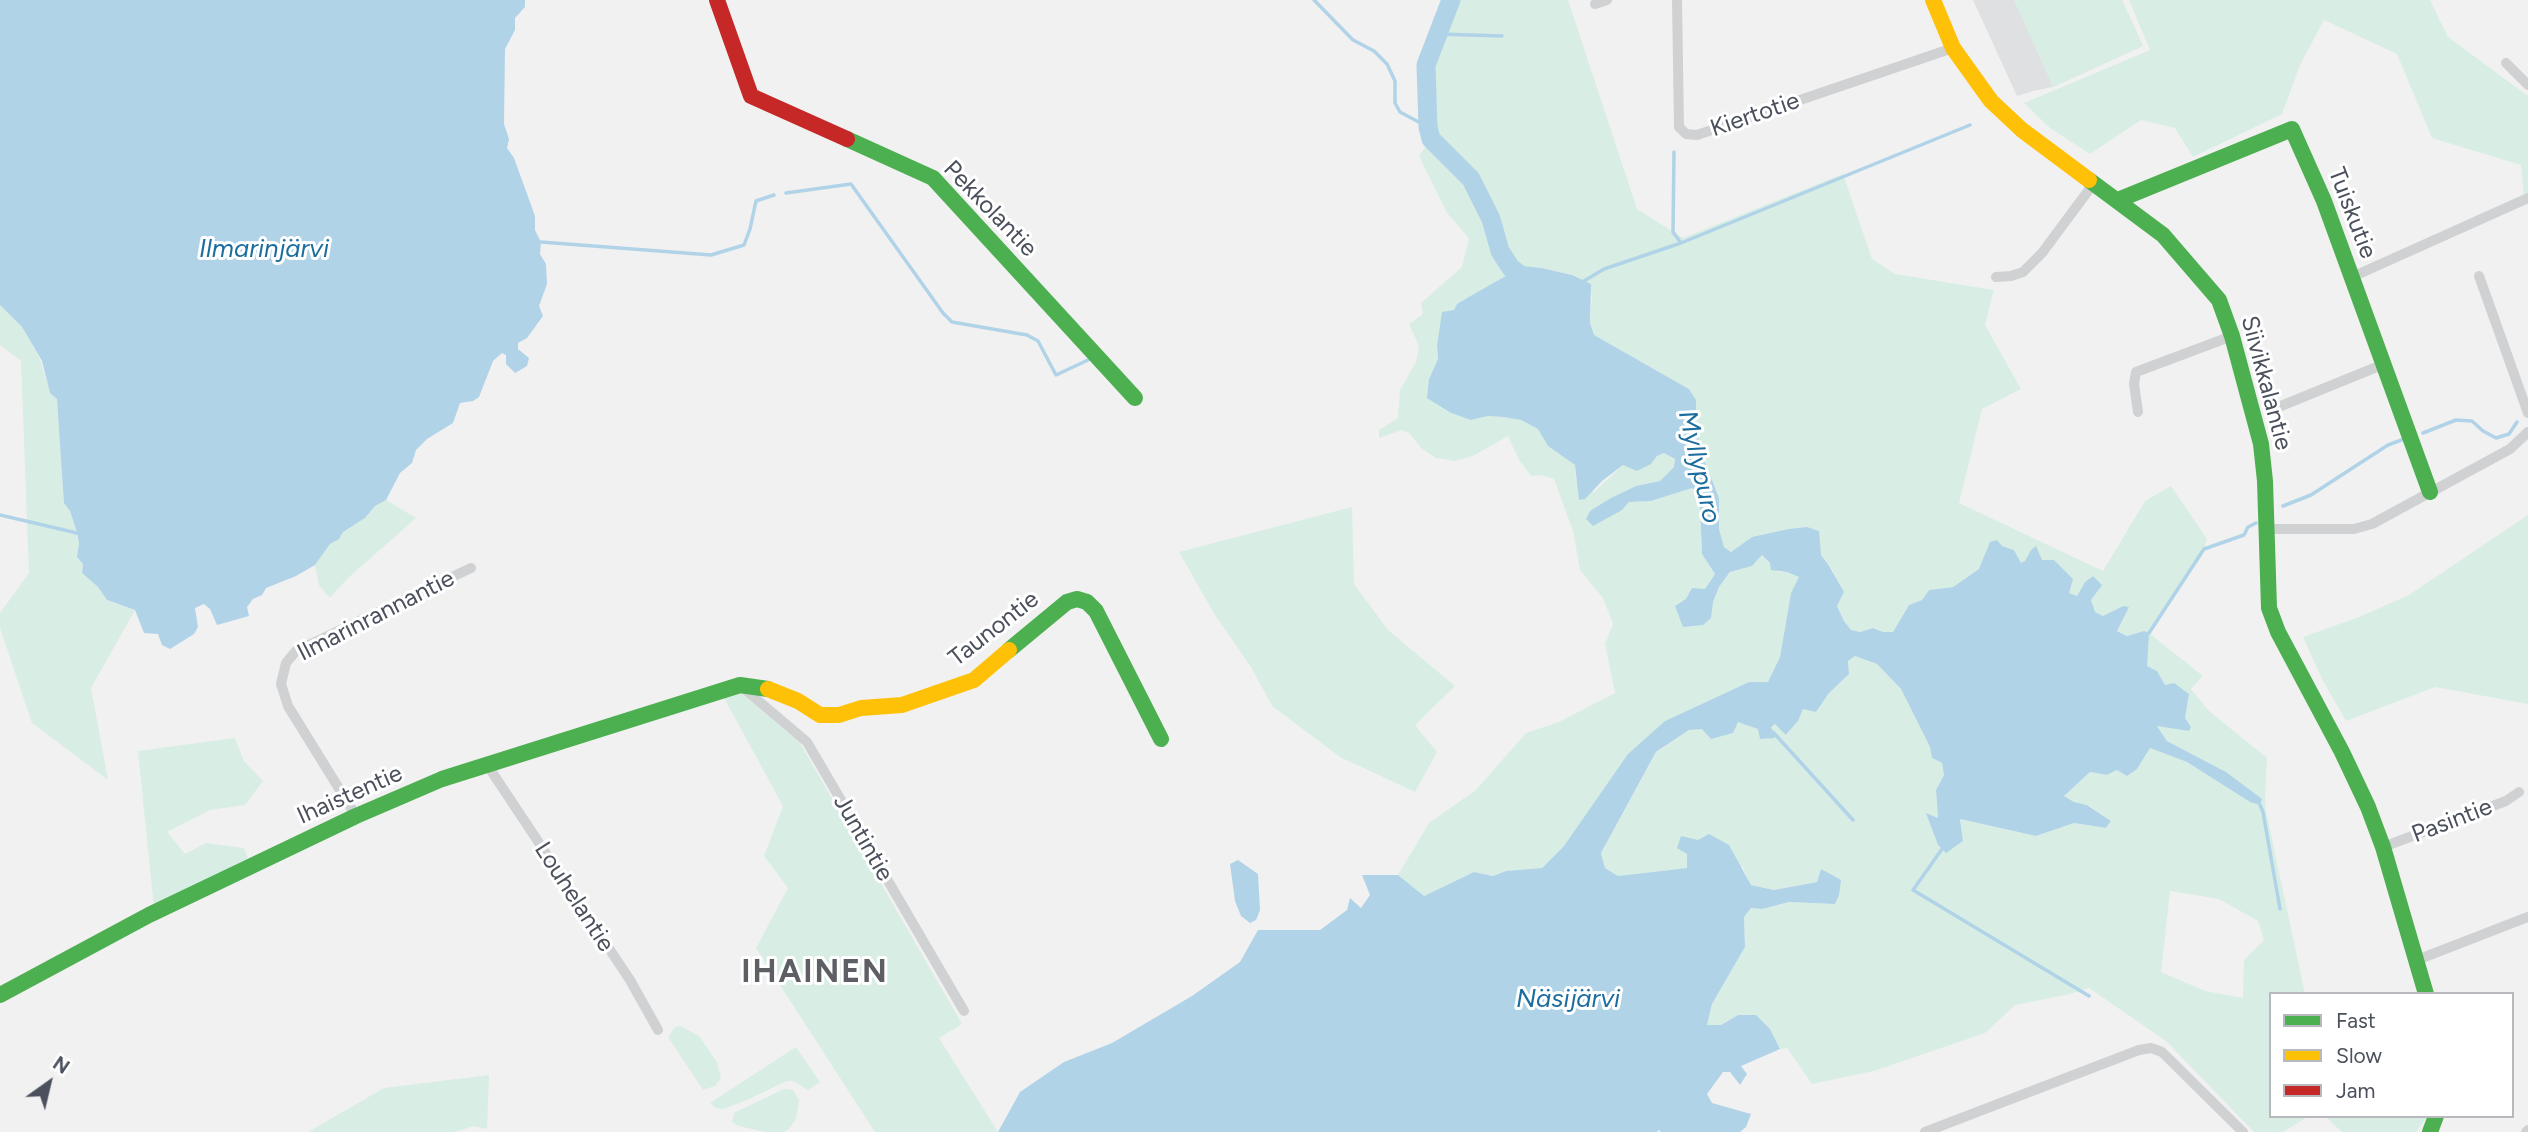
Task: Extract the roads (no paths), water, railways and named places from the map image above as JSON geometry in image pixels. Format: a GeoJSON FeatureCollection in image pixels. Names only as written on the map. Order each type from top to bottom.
{"type":"FeatureCollection","features":[{"type":"Feature","properties":{"kind":"street","name":"Pekkolantie"},"geometry":{"type":"LineString","coordinates":[[717,0],[751,96],[933,178],[1135,398]]}},
{"type":"Feature","properties":{"kind":"street"},"geometry":{"type":"LineString","coordinates":[[1595,4],[1607,0]]}},
{"type":"Feature","properties":{"kind":"street","name":"Kiertotie"},"geometry":{"type":"LineString","coordinates":[[1677,0],[1679,127],[1686,134],[1697,135],[1953,48]]}},
{"type":"Feature","properties":{"kind":"street","name":"Siivikkalantie"},"geometry":{"type":"LineString","coordinates":[[1933,0],[1953,48],[1991,101],[2022,130],[2163,235],[2219,300],[2232,335],[2262,444],[2267,529],[2267,600],[2272,615],[2355,778],[2383,847],[2425,992]]}},
{"type":"Feature","properties":{"kind":"street"},"geometry":{"type":"LineString","coordinates":[[2506,63],[2528,85]]}},
{"type":"Feature","properties":{"kind":"street","name":"Tuiskutie"},"geometry":{"type":"LineString","coordinates":[[2118,200],[2292,129],[2310,164],[2430,492]]}},
{"type":"Feature","properties":{"kind":"street"},"geometry":{"type":"LineString","coordinates":[[1996,276],[2011,276],[2023,272],[2042,253],[2094,183]]}},
{"type":"Feature","properties":{"kind":"street"},"geometry":{"type":"LineString","coordinates":[[2352,277],[2528,198]]}},
{"type":"Feature","properties":{"kind":"street"},"geometry":{"type":"LineString","coordinates":[[2479,276],[2528,413]]}},
{"type":"Feature","properties":{"kind":"street"},"geometry":{"type":"LineString","coordinates":[[2138,412],[2134,384],[2136,372],[2232,335]]}},
{"type":"Feature","properties":{"kind":"street"},"geometry":{"type":"LineString","coordinates":[[2276,408],[2384,365]]}},
{"type":"Feature","properties":{"kind":"street"},"geometry":{"type":"LineString","coordinates":[[2267,529],[2364,527],[2510,449],[2528,432]]}},
{"type":"Feature","properties":{"kind":"street","name":"Ilmarinrannantie"},"geometry":{"type":"LineString","coordinates":[[356,816],[288,706],[281,684],[286,663],[296,651],[471,568]]}},
{"type":"Feature","properties":{"kind":"street","name":"Taunontie"},"geometry":{"type":"LineString","coordinates":[[740,685],[770,689],[799,701],[820,715],[839,715],[861,708],[902,705],[974,680],[1046,617],[1067,602],[1077,599],[1087,602],[1096,611],[1161,739]]}},
{"type":"Feature","properties":{"kind":"street","name":"Ihaistentie"},"geometry":{"type":"LineString","coordinates":[[0,995],[149,915],[356,816],[442,779],[740,685]]}},
{"type":"Feature","properties":{"kind":"street","name":"Juntintie"},"geometry":{"type":"LineString","coordinates":[[740,685],[807,742],[964,1011]]}},
{"type":"Feature","properties":{"kind":"street","name":"Louhelantie"},"geometry":{"type":"LineString","coordinates":[[488,766],[630,980],[658,1030]]}},
{"type":"Feature","properties":{"kind":"street","name":"Pasintie"},"geometry":{"type":"LineString","coordinates":[[2383,847],[2506,800],[2519,792]]}},
{"type":"Feature","properties":{"kind":"street"},"geometry":{"type":"LineString","coordinates":[[2417,960],[2528,917]]}},
{"type":"Feature","properties":{"kind":"street"},"geometry":{"type":"LineString","coordinates":[[1925,1132],[2138,1050],[2151,1048],[2162,1052],[2243,1132]]}},
{"type":"Feature","properties":{"kind":"water","name":"Ilmarinjärvi"},"geometry":{"type":"Polygon","coordinates":[[[0,0],[525,0],[525,7],[515,18],[515,30],[505,49],[504,124],[509,139],[507,148],[514,158],[535,216],[535,230],[541,242],[540,254],[546,264],[547,284],[539,306],[543,316],[527,338],[518,343],[518,349],[529,358],[527,366],[515,373],[506,364],[506,355],[502,353],[493,361],[479,397],[460,403],[453,423],[427,439],[416,450],[412,463],[400,473],[386,500],[343,532],[339,539],[330,544],[315,565],[266,588],[262,595],[253,599],[247,607],[249,616],[217,625],[210,609],[204,604],[195,608],[198,627],[194,634],[170,649],[162,645],[158,634],[144,633],[135,610],[107,600],[98,587],[82,573],[83,564],[77,557],[77,533],[70,511],[64,503],[57,399],[50,393],[42,361],[22,327],[0,305],[0,0]]]}},
{"type":"Feature","properties":{"kind":"water","name":"Näsijärvi"},"geometry":{"type":"Polygon","coordinates":[[[1523,266],[1572,275],[1591,284],[1590,323],[1594,335],[1689,389],[1696,400],[1696,423],[1701,452],[1719,498],[1719,529],[1724,547],[1731,552],[1752,537],[1789,529],[1807,527],[1819,531],[1821,555],[1844,592],[1837,606],[1844,621],[1851,630],[1860,632],[1873,628],[1893,632],[1909,605],[1922,600],[1929,590],[1953,587],[1979,569],[1990,542],[1997,540],[2002,546],[2014,550],[2021,563],[2036,546],[2042,560],[2054,560],[2073,579],[2069,593],[2077,596],[2085,582],[2093,576],[2102,585],[2091,600],[2095,612],[2103,616],[2123,606],[2129,607],[2117,631],[2127,636],[2144,631],[2149,633],[2147,666],[2157,671],[2165,685],[2174,683],[2189,694],[2185,718],[2191,727],[2189,731],[2157,726],[2167,741],[2226,772],[2262,799],[2260,805],[2250,802],[2187,762],[2150,748],[2137,769],[2127,776],[2117,770],[2107,775],[2090,772],[2064,796],[2087,805],[2111,821],[2106,828],[2074,823],[2036,836],[1960,819],[1963,841],[1946,853],[1938,845],[1926,813],[1938,818],[1936,790],[1944,775],[1942,763],[1932,758],[1930,747],[1901,689],[1877,664],[1855,656],[1848,661],[1849,674],[1829,693],[1816,712],[1803,709],[1798,721],[1786,735],[1775,724],[1771,727],[1775,738],[1760,739],[1758,729],[1738,722],[1733,733],[1711,739],[1702,729],[1689,730],[1656,752],[1601,853],[1605,868],[1618,876],[1687,868],[1687,854],[1677,848],[1681,836],[1698,840],[1709,834],[1729,845],[1751,885],[1774,890],[1817,882],[1821,869],[1841,880],[1835,904],[1789,902],[1762,909],[1751,908],[1744,917],[1745,947],[1712,1004],[1707,1025],[1721,1025],[1738,1015],[1756,1015],[1770,1029],[1780,1049],[1741,1066],[1747,1074],[1740,1085],[1730,1072],[1723,1072],[1707,1094],[1712,1103],[1751,1114],[1746,1127],[1740,1132],[998,1132],[1020,1092],[1064,1062],[1112,1043],[1192,996],[1240,962],[1258,930],[1320,930],[1347,910],[1350,898],[1361,908],[1370,895],[1362,875],[1398,875],[1424,896],[1474,872],[1493,876],[1506,871],[1542,868],[1564,846],[1628,754],[1665,721],[1749,682],[1768,682],[1780,657],[1791,593],[1799,577],[1771,570],[1770,563],[1762,555],[1752,566],[1730,572],[1719,587],[1711,618],[1703,625],[1683,627],[1675,606],[1686,599],[1692,588],[1705,589],[1715,574],[1702,554],[1700,506],[1692,488],[1651,501],[1629,502],[1622,510],[1593,526],[1586,519],[1590,511],[1611,498],[1636,486],[1660,481],[1674,467],[1675,459],[1664,453],[1637,471],[1623,465],[1585,499],[1579,500],[1575,465],[1548,446],[1538,429],[1521,420],[1503,417],[1488,416],[1471,420],[1451,413],[1427,398],[1429,379],[1438,359],[1442,312],[1454,310],[1457,304],[1523,266]]]}},
{"type":"Feature","properties":{"kind":"water"},"geometry":{"type":"Polygon","coordinates":[[[1238,860],[1258,874],[1260,910],[1256,920],[1250,923],[1241,916],[1235,901],[1230,864],[1238,860]]]}},
{"type":"Feature","properties":{"kind":"waterway"},"geometry":{"type":"LineString","coordinates":[[1314,0],[1353,40],[1374,51],[1387,64],[1395,81],[1395,103],[1400,112],[1428,127]]}},
{"type":"Feature","properties":{"kind":"waterway","name":"Myllypuro"},"geometry":{"type":"LineString","coordinates":[[1451,0],[1426,65],[1428,127],[1431,139],[1471,179],[1491,219],[1500,251],[1511,268],[1534,285]]}},
{"type":"Feature","properties":{"kind":"waterway"},"geometry":{"type":"LineString","coordinates":[[1438,34],[1502,36]]}},
{"type":"Feature","properties":{"kind":"waterway"},"geometry":{"type":"LineString","coordinates":[[1584,281],[1604,269],[1681,243],[1970,125]]}},
{"type":"Feature","properties":{"kind":"waterway"},"geometry":{"type":"LineString","coordinates":[[1674,152],[1673,232],[1681,243]]}},
{"type":"Feature","properties":{"kind":"waterway"},"geometry":{"type":"LineString","coordinates":[[786,193],[851,184],[952,322],[1027,335],[1038,341],[1056,375],[1088,360]]}},
{"type":"Feature","properties":{"kind":"waterway"},"geometry":{"type":"LineString","coordinates":[[541,242],[711,255],[744,245],[756,201],[774,195]]}},
{"type":"Feature","properties":{"kind":"waterway"},"geometry":{"type":"LineString","coordinates":[[2423,433],[2456,420],[2472,421],[2496,438],[2509,434],[2517,422]]}},
{"type":"Feature","properties":{"kind":"waterway"},"geometry":{"type":"LineString","coordinates":[[2283,506],[2311,495],[2388,445],[2404,439]]}},
{"type":"Feature","properties":{"kind":"waterway"},"geometry":{"type":"LineString","coordinates":[[0,515],[77,533]]}},
{"type":"Feature","properties":{"kind":"waterway"},"geometry":{"type":"LineString","coordinates":[[2149,633],[2204,549],[2244,535],[2248,527],[2256,523]]}},
{"type":"Feature","properties":{"kind":"waterway"},"geometry":{"type":"LineString","coordinates":[[1773,732],[1853,820]]}},
{"type":"Feature","properties":{"kind":"waterway"},"geometry":{"type":"LineString","coordinates":[[2260,805],[2280,909]]}},
{"type":"Feature","properties":{"kind":"waterway"},"geometry":{"type":"LineString","coordinates":[[1942,849],[1913,890],[2089,996]]}},
{"type":"Feature","properties":{"kind":"district","name":"IHAINEN"},"geometry":{"type":"Point","coordinates":[815,973]}}]}
